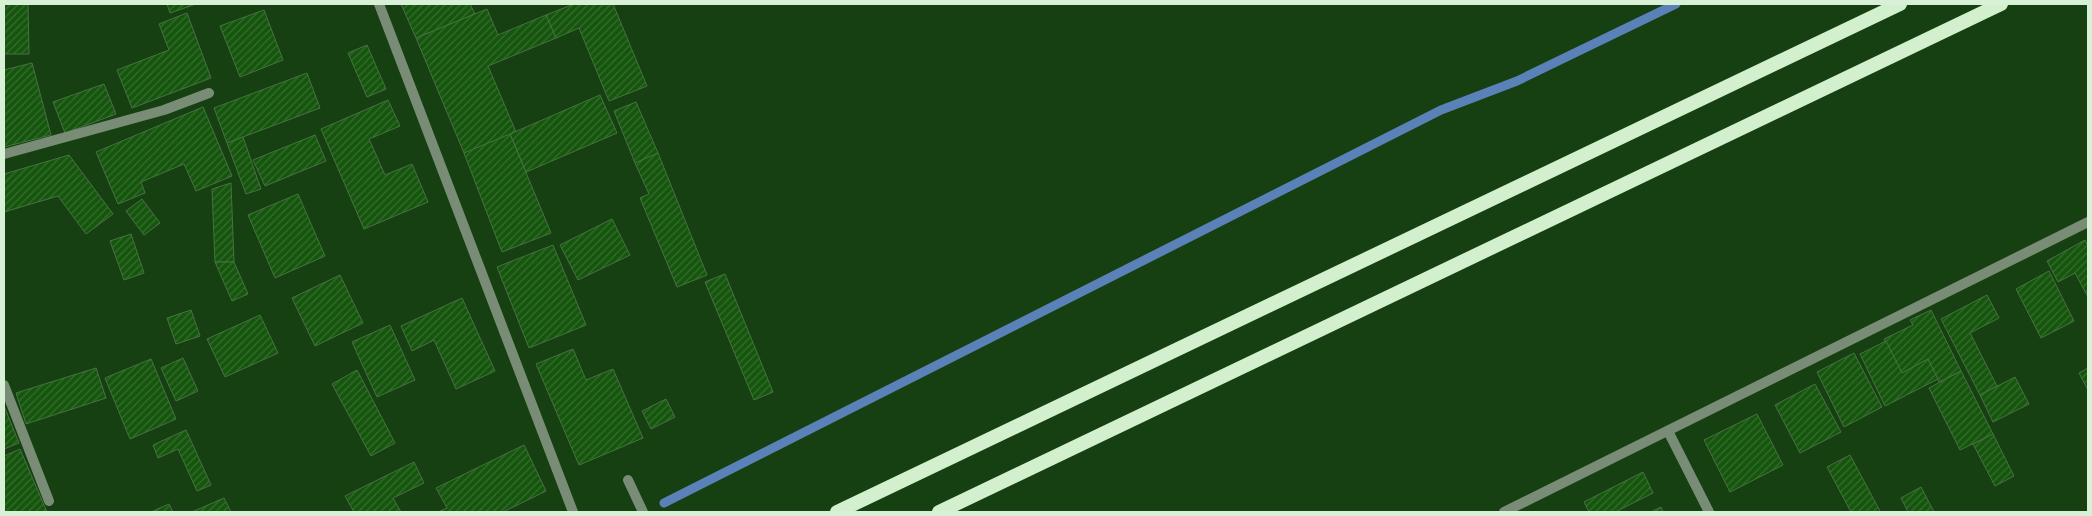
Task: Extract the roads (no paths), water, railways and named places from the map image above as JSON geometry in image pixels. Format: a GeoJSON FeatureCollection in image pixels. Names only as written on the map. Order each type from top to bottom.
{"type":"FeatureCollection","features":[{"type":"Feature","properties":{"kind":"highway"},"geometry":{"type":"LineString","coordinates":[[837,512],[1900,4]]}},
{"type":"Feature","properties":{"kind":"highway"},"geometry":{"type":"LineString","coordinates":[[939,512],[2001,4]]}},
{"type":"Feature","properties":{"kind":"street"},"geometry":{"type":"LineString","coordinates":[[379,4],[573,512]]}},
{"type":"Feature","properties":{"kind":"street"},"geometry":{"type":"LineString","coordinates":[[4,154],[164,110],[209,93]]}},
{"type":"Feature","properties":{"kind":"street"},"geometry":{"type":"LineString","coordinates":[[1504,512],[2088,222]]}},
{"type":"Feature","properties":{"kind":"street"},"geometry":{"type":"LineString","coordinates":[[4,385],[49,501]]}},
{"type":"Feature","properties":{"kind":"street"},"geometry":{"type":"LineString","coordinates":[[1668,431],[1709,512]]}},
{"type":"Feature","properties":{"kind":"street"},"geometry":{"type":"LineString","coordinates":[[628,480],[643,512]]}},
{"type":"Feature","properties":{"kind":"waterway"},"geometry":{"type":"LineString","coordinates":[[664,503],[1441,110],[1517,81],[1676,4]]}}]}
